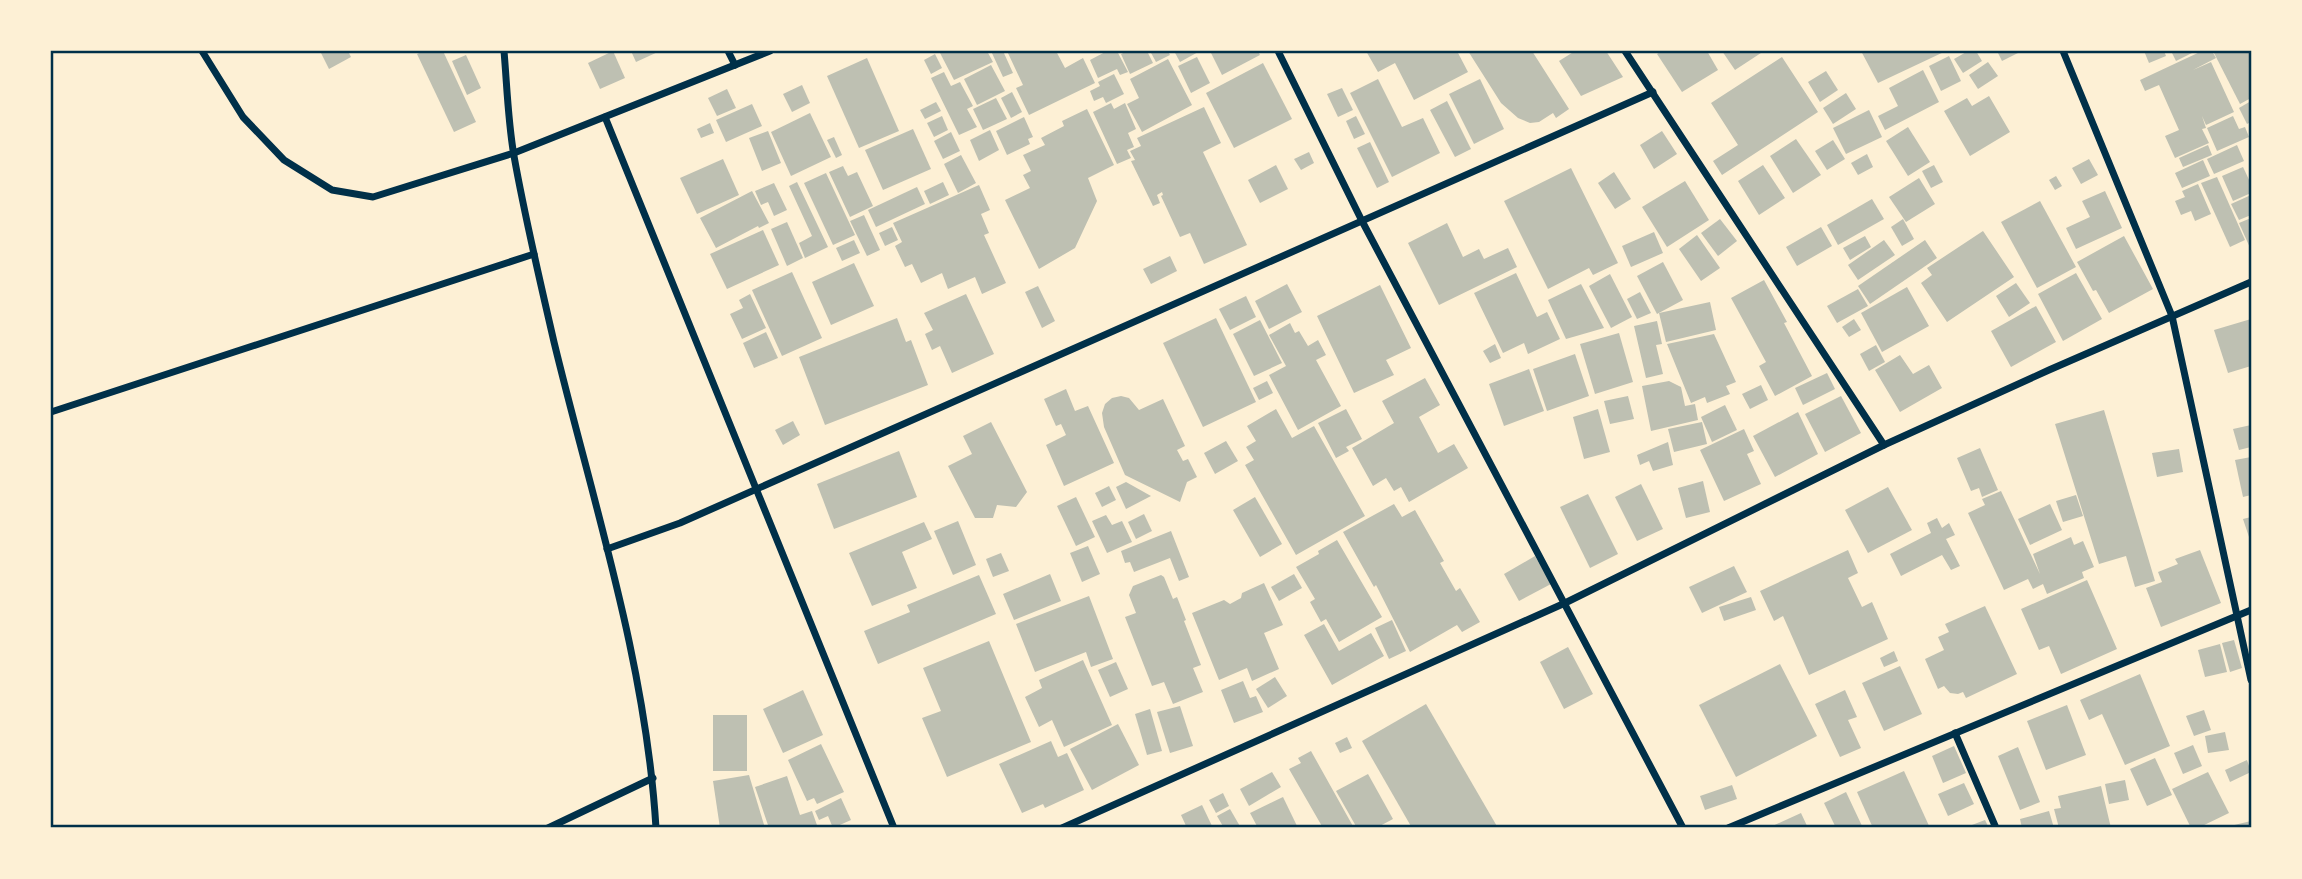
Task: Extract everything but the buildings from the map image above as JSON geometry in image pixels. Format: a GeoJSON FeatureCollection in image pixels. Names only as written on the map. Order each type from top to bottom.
{"type":"FeatureCollection","features":[{"type":"Feature","properties":{"kind":"street"},"geometry":{"type":"LineString","coordinates":[[202,51],[243,117],[284,160],[332,190],[373,197],[514,153],[770,51]]}},
{"type":"Feature","properties":{"kind":"street"},"geometry":{"type":"LineString","coordinates":[[504,51],[514,153],[534,254],[607,549],[638,688],[653,778],[656,828]]}},
{"type":"Feature","properties":{"kind":"street"},"geometry":{"type":"LineString","coordinates":[[728,51],[735,65]]}},
{"type":"Feature","properties":{"kind":"street"},"geometry":{"type":"LineString","coordinates":[[1278,51],[1363,221],[1683,828]]}},
{"type":"Feature","properties":{"kind":"street"},"geometry":{"type":"LineString","coordinates":[[1625,51],[1884,445]]}},
{"type":"Feature","properties":{"kind":"street"},"geometry":{"type":"LineString","coordinates":[[2063,51],[2172,316],[2251,680]]}},
{"type":"Feature","properties":{"kind":"street"},"geometry":{"type":"LineString","coordinates":[[607,549],[680,523],[1653,92]]}},
{"type":"Feature","properties":{"kind":"street"},"geometry":{"type":"LineString","coordinates":[[605,117],[894,828]]}},
{"type":"Feature","properties":{"kind":"street"},"geometry":{"type":"LineString","coordinates":[[51,412],[534,254]]}},
{"type":"Feature","properties":{"kind":"street"},"geometry":{"type":"LineString","coordinates":[[1062,828],[1565,603],[1884,445],[2251,282]]}},
{"type":"Feature","properties":{"kind":"street"},"geometry":{"type":"LineString","coordinates":[[1728,828],[2251,610]]}},
{"type":"Feature","properties":{"kind":"street"},"geometry":{"type":"LineString","coordinates":[[1955,733],[1996,828]]}},
{"type":"Feature","properties":{"kind":"street"},"geometry":{"type":"LineString","coordinates":[[548,828],[653,778]]}}]}
